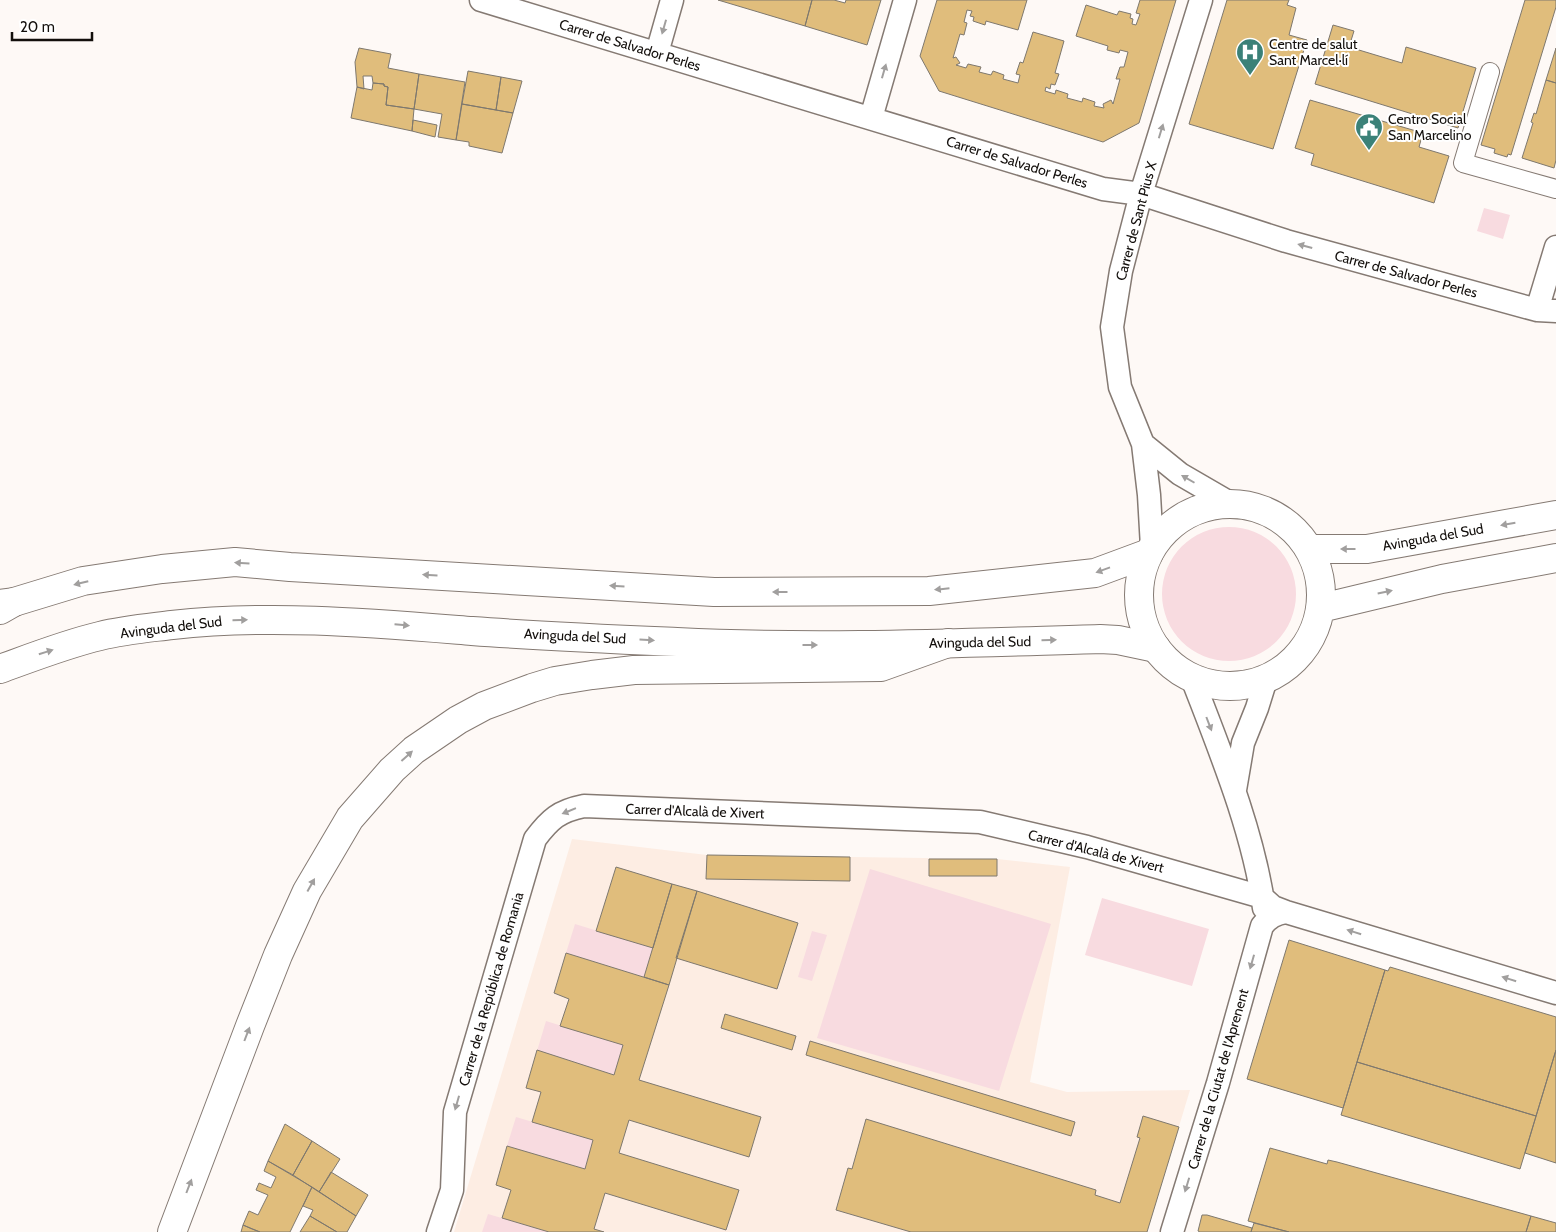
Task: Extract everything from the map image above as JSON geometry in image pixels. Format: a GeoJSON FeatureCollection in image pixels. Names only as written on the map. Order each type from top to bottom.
{"type":"FeatureCollection","features":[{"type":"Feature","properties":{"kind":"main road"},"geometry":{"type":"LineString","coordinates":[[1230,504],[1254,506],[1276,516],[1295,530],[1310,549],[1320,578],[1321,608],[1316,626],[1308,643],[1297,658],[1283,670],[1266,679],[1248,684],[1229,686],[1210,684],[1192,678],[1176,669],[1162,656],[1151,641],[1143,624],[1139,606],[1138,588],[1142,570],[1150,550],[1166,529],[1185,515],[1207,506],[1230,504]]}},
{"type":"Feature","properties":{"kind":"main road","name":"Avinguda del Sud"},"geometry":{"type":"LineString","coordinates":[[1310,549],[1367,549],[1556,515]]}},
{"type":"Feature","properties":{"kind":"main road"},"geometry":{"type":"LineString","coordinates":[[5,605],[83,582],[162,568],[234,562],[714,592],[929,591],[1095,574],[1150,550]]}},
{"type":"Feature","properties":{"kind":"main road"},"geometry":{"type":"LineString","coordinates":[[1321,608],[1442,579],[1556,558]]}},
{"type":"Feature","properties":{"kind":"main road","name":"Avinguda del Sud"},"geometry":{"type":"LineString","coordinates":[[0,669],[40,654],[100,636],[152,627],[212,621],[265,619],[364,622],[476,631],[768,645],[1100,639],[1118,640],[1156,648]]}},
{"type":"Feature","properties":{"kind":"main road"},"geometry":{"type":"LineString","coordinates":[[172,1232],[278,955],[307,891],[350,818],[392,770],[414,750],[458,720],[484,706],[555,681],[634,670],[881,667],[948,643]]}},
{"type":"Feature","properties":{"kind":"street","name":"Carrer de Salvador Perles"},"geometry":{"type":"LineString","coordinates":[[481,0],[1103,189],[1141,194],[1286,241],[1547,311]]}},
{"type":"Feature","properties":{"kind":"street"},"geometry":{"type":"LineString","coordinates":[[657,53],[672,0]]}},
{"type":"Feature","properties":{"kind":"street"},"geometry":{"type":"LineString","coordinates":[[871,118],[905,0]]}},
{"type":"Feature","properties":{"kind":"street","name":"Carrer de Sant Pius X"},"geometry":{"type":"LineString","coordinates":[[1150,550],[1149,494],[1143,444],[1120,387],[1112,327],[1120,271],[1141,194],[1201,0]]}},
{"type":"Feature","properties":{"kind":"street"},"geometry":{"type":"LineString","coordinates":[[1490,72],[1463,163],[1556,189]]}},
{"type":"Feature","properties":{"kind":"street"},"geometry":{"type":"LineString","coordinates":[[1547,311],[1556,247]]}},
{"type":"Feature","properties":{"kind":"street","name":"Carrer de Sant Pius X"},"geometry":{"type":"LineString","coordinates":[[1143,444],[1180,474],[1230,504]]}},
{"type":"Feature","properties":{"kind":"street","name":"Carrer de la Ciutat de l'Aprenent"},"geometry":{"type":"LineString","coordinates":[[1172,1232],[1218,1084],[1262,926],[1264,912],[1262,897],[1235,792],[1192,678]]}},
{"type":"Feature","properties":{"kind":"street","name":"Carrer de la Ciutat de l'Aprenent"},"geometry":{"type":"LineString","coordinates":[[1235,792],[1243,743],[1266,679]]}},
{"type":"Feature","properties":{"kind":"street","name":"Carrer de la República de Romania"},"geometry":{"type":"LineString","coordinates":[[438,1232],[452,1190],[455,1112],[535,839],[548,822],[573,808],[584,806],[616,808]]}},
{"type":"Feature","properties":{"kind":"street","name":"Carrer d'Alcalà de Xivert"},"geometry":{"type":"LineString","coordinates":[[616,808],[980,822],[1087,847],[1262,897],[1273,907],[1286,912],[1556,992]]}},
{"type":"Feature","properties":{"kind":"street"},"geometry":{"type":"LineString","coordinates":[[1262,926],[1268,918],[1286,912]]}},
{"type":"Feature","properties":{"kind":"shaded area"},"geometry":{"type":"Polygon","coordinates":[[[1484,208],[1510,215],[1503,239],[1477,231],[1484,208]]]}},
{"type":"Feature","properties":{"kind":"shaded area"},"geometry":{"type":"Polygon","coordinates":[[[1229,527],[1254,532],[1276,547],[1291,569],[1296,594],[1291,619],[1276,641],[1254,656],[1229,661],[1204,656],[1182,641],[1167,619],[1162,594],[1167,569],[1182,547],[1204,532],[1229,527]]]}},
{"type":"Feature","properties":{"kind":"shaded area"},"geometry":{"type":"Polygon","coordinates":[[[572,839],[707,855],[997,859],[1070,867],[1030,1082],[1067,1092],[1190,1090],[1147,1232],[454,1232],[572,839]]]}},
{"type":"Feature","properties":{"kind":"shaded area"},"geometry":{"type":"Polygon","coordinates":[[[870,869],[1051,924],[999,1091],[817,1038],[870,869]]]}},
{"type":"Feature","properties":{"kind":"shaded area"},"geometry":{"type":"Polygon","coordinates":[[[1102,898],[1209,929],[1192,986],[1085,955],[1102,898]]]}},
{"type":"Feature","properties":{"kind":"shaded area"},"geometry":{"type":"Polygon","coordinates":[[[575,924],[653,948],[644,977],[566,953],[575,924]]]}},
{"type":"Feature","properties":{"kind":"shaded area"},"geometry":{"type":"Polygon","coordinates":[[[812,931],[827,935],[812,981],[798,977],[812,931]]]}},
{"type":"Feature","properties":{"kind":"shaded area"},"geometry":{"type":"Polygon","coordinates":[[[546,1021],[623,1045],[614,1075],[537,1051],[546,1021]]]}},
{"type":"Feature","properties":{"kind":"shaded area"},"geometry":{"type":"Polygon","coordinates":[[[516,1117],[593,1140],[585,1169],[507,1146],[516,1117]]]}},
{"type":"Feature","properties":{"kind":"shaded area"},"geometry":{"type":"Polygon","coordinates":[[[488,1214],[549,1232],[482,1232],[488,1214]]]}},
{"type":"Feature","properties":{"kind":"building"},"geometry":{"type":"Polygon","coordinates":[[[718,0],[812,0],[805,26],[718,0]]]}},
{"type":"Feature","properties":{"kind":"building"},"geometry":{"type":"Polygon","coordinates":[[[812,0],[834,0],[845,3],[846,0],[881,0],[867,45],[805,26],[812,0]]]}},
{"type":"Feature","properties":{"kind":"building"},"geometry":{"type":"Polygon","coordinates":[[[937,0],[1027,0],[1018,30],[986,21],[985,25],[973,21],[974,17],[970,16],[972,11],[967,10],[964,22],[967,23],[964,35],[960,34],[953,58],[956,57],[960,63],[956,65],[966,68],[968,64],[981,67],[979,72],[991,75],[993,71],[1004,75],[1003,79],[1018,83],[1020,75],[1016,74],[1020,62],[1023,63],[1033,32],[1064,41],[1055,73],[1059,74],[1055,85],[1051,84],[1050,89],[1046,87],[1045,91],[1055,94],[1056,90],[1068,94],[1067,98],[1082,102],[1083,98],[1095,102],[1094,106],[1104,108],[1103,104],[1111,100],[1113,104],[1120,79],[1116,79],[1120,67],[1124,67],[1128,52],[1120,50],[1119,53],[1107,50],[1108,46],[1076,36],[1086,5],[1117,15],[1119,11],[1131,14],[1132,24],[1136,25],[1140,14],[1136,13],[1140,0],[1176,0],[1139,123],[1103,142],[939,91],[920,56],[937,0]]]}},
{"type":"Feature","properties":{"kind":"building","name":"Centre de salut Sant Marcel·lí"},"geometry":{"type":"Polygon","coordinates":[[[1227,0],[1289,0],[1287,5],[1296,8],[1289,35],[1307,40],[1273,149],[1189,124],[1227,0]]]}},
{"type":"Feature","properties":{"kind":"building"},"geometry":{"type":"Polygon","coordinates":[[[1525,0],[1556,0],[1556,7],[1511,155],[1508,154],[1507,157],[1494,153],[1495,149],[1481,145],[1525,0]]]}},
{"type":"Feature","properties":{"kind":"building"},"geometry":{"type":"Polygon","coordinates":[[[1333,25],[1354,31],[1349,47],[1402,63],[1406,47],[1476,68],[1458,128],[1315,84],[1333,25]]]}},
{"type":"Feature","properties":{"kind":"building"},"geometry":{"type":"Polygon","coordinates":[[[359,48],[391,54],[388,68],[419,74],[414,109],[386,105],[388,87],[384,86],[384,84],[373,83],[372,76],[363,76],[364,89],[357,87],[355,62],[359,48]]]}},
{"type":"Feature","properties":{"kind":"building"},"geometry":{"type":"Polygon","coordinates":[[[1556,48],[1556,83],[1546,80],[1556,48]]]}},
{"type":"Feature","properties":{"kind":"building"},"geometry":{"type":"Polygon","coordinates":[[[468,71],[501,77],[496,110],[462,104],[468,71]]]}},
{"type":"Feature","properties":{"kind":"building"},"geometry":{"type":"Polygon","coordinates":[[[419,74],[465,82],[456,140],[438,137],[442,114],[414,109],[419,74]]]}},
{"type":"Feature","properties":{"kind":"building"},"geometry":{"type":"Polygon","coordinates":[[[501,77],[522,81],[513,113],[496,110],[501,77]]]}},
{"type":"Feature","properties":{"kind":"building"},"geometry":{"type":"Polygon","coordinates":[[[1546,80],[1556,83],[1556,160],[1554,168],[1522,158],[1533,123],[1531,122],[1534,113],[1536,114],[1546,80]]]}},
{"type":"Feature","properties":{"kind":"building"},"geometry":{"type":"Polygon","coordinates":[[[373,83],[384,84],[384,86],[388,87],[386,105],[414,109],[412,131],[351,118],[357,87],[372,90],[373,83]]]}},
{"type":"Feature","properties":{"kind":"building","name":"Centro Social San Marcelino"},"geometry":{"type":"Polygon","coordinates":[[[1310,100],[1423,133],[1419,147],[1449,156],[1434,203],[1311,165],[1314,154],[1295,148],[1310,100]]]}},
{"type":"Feature","properties":{"kind":"building"},"geometry":{"type":"Polygon","coordinates":[[[462,104],[513,113],[502,153],[469,146],[469,142],[456,140],[462,104]]]}},
{"type":"Feature","properties":{"kind":"building"},"geometry":{"type":"Polygon","coordinates":[[[413,120],[437,125],[435,137],[412,131],[413,120]]]}},
{"type":"Feature","properties":{"kind":"building"},"geometry":{"type":"Polygon","coordinates":[[[707,855],[850,857],[850,881],[706,879],[707,855]]]}},
{"type":"Feature","properties":{"kind":"building"},"geometry":{"type":"Polygon","coordinates":[[[929,859],[997,859],[997,876],[929,876],[929,859]]]}},
{"type":"Feature","properties":{"kind":"building"},"geometry":{"type":"Polygon","coordinates":[[[616,867],[672,884],[653,948],[596,931],[616,867]]]}},
{"type":"Feature","properties":{"kind":"building"},"geometry":{"type":"Polygon","coordinates":[[[672,884],[697,891],[669,985],[644,977],[672,884]]]}},
{"type":"Feature","properties":{"kind":"building"},"geometry":{"type":"Polygon","coordinates":[[[697,891],[798,923],[777,989],[676,958],[697,891]]]}},
{"type":"Feature","properties":{"kind":"building"},"geometry":{"type":"Polygon","coordinates":[[[1289,940],[1385,970],[1343,1108],[1247,1079],[1289,940]]]}},
{"type":"Feature","properties":{"kind":"building"},"geometry":{"type":"Polygon","coordinates":[[[566,953],[669,985],[639,1080],[761,1117],[749,1157],[629,1120],[619,1153],[739,1190],[726,1230],[605,1193],[594,1229],[604,1232],[549,1232],[502,1218],[511,1190],[496,1185],[507,1146],[585,1169],[593,1140],[532,1122],[541,1092],[526,1088],[537,1050],[614,1075],[623,1045],[560,1026],[569,999],[554,993],[566,953]]]}},
{"type":"Feature","properties":{"kind":"building"},"geometry":{"type":"Polygon","coordinates":[[[1390,967],[1556,1017],[1556,1050],[1536,1116],[1357,1062],[1385,970],[1388,971],[1390,967]]]}},
{"type":"Feature","properties":{"kind":"building"},"geometry":{"type":"Polygon","coordinates":[[[725,1014],[796,1036],[792,1050],[721,1028],[725,1014]]]}},
{"type":"Feature","properties":{"kind":"building"},"geometry":{"type":"Polygon","coordinates":[[[810,1041],[1075,1122],[1071,1136],[806,1055],[810,1041]]]}},
{"type":"Feature","properties":{"kind":"building"},"geometry":{"type":"Polygon","coordinates":[[[1556,1050],[1556,1163],[1525,1153],[1556,1050]]]}},
{"type":"Feature","properties":{"kind":"building"},"geometry":{"type":"Polygon","coordinates":[[[1357,1062],[1536,1116],[1520,1169],[1341,1115],[1357,1062]]]}},
{"type":"Feature","properties":{"kind":"building"},"geometry":{"type":"Polygon","coordinates":[[[1143,1116],[1179,1127],[1147,1232],[911,1232],[836,1210],[848,1168],[852,1169],[866,1119],[1096,1190],[1095,1195],[1120,1203],[1140,1138],[1137,1137],[1143,1116]]]}},
{"type":"Feature","properties":{"kind":"building"},"geometry":{"type":"Polygon","coordinates":[[[285,1124],[312,1141],[293,1175],[268,1161],[285,1124]]]}},
{"type":"Feature","properties":{"kind":"building"},"geometry":{"type":"Polygon","coordinates":[[[312,1141],[340,1159],[319,1192],[293,1175],[312,1141]]]}},
{"type":"Feature","properties":{"kind":"building"},"geometry":{"type":"Polygon","coordinates":[[[1270,1148],[1327,1164],[1328,1160],[1337,1162],[1531,1216],[1526,1232],[1289,1232],[1248,1221],[1270,1148]]]}},
{"type":"Feature","properties":{"kind":"building"},"geometry":{"type":"Polygon","coordinates":[[[268,1161],[312,1187],[290,1232],[260,1232],[243,1225],[249,1211],[258,1215],[268,1195],[256,1190],[259,1183],[271,1188],[276,1177],[264,1171],[268,1161]]]}},
{"type":"Feature","properties":{"kind":"building"},"geometry":{"type":"Polygon","coordinates":[[[331,1172],[368,1195],[356,1216],[319,1192],[331,1172]]]}},
{"type":"Feature","properties":{"kind":"building"},"geometry":{"type":"Polygon","coordinates":[[[312,1187],[356,1216],[347,1232],[337,1232],[310,1216],[313,1210],[303,1206],[312,1187]]]}},
{"type":"Feature","properties":{"kind":"building"},"geometry":{"type":"Polygon","coordinates":[[[1202,1215],[1252,1228],[1251,1232],[1200,1232],[1198,1231],[1202,1215]]]}},
{"type":"Feature","properties":{"kind":"building"},"geometry":{"type":"Polygon","coordinates":[[[310,1216],[337,1232],[300,1232],[310,1216]]]}},
{"type":"Feature","properties":{"kind":"building"},"geometry":{"type":"Polygon","coordinates":[[[1531,1216],[1556,1223],[1556,1232],[1526,1232],[1531,1216]]]}},
{"type":"Feature","properties":{"kind":"building"},"geometry":{"type":"Polygon","coordinates":[[[1254,1223],[1289,1232],[1251,1232],[1254,1223]]]}},
{"type":"Feature","properties":{"kind":"building"},"geometry":{"type":"Polygon","coordinates":[[[243,1225],[252,1229],[260,1232],[241,1232],[243,1225]]]}},
{"type":"Feature","properties":{"kind":"place","name":"Centre de salut Sant Marcel·lí"},"geometry":{"type":"Point","coordinates":[1250,76]}},
{"type":"Feature","properties":{"kind":"place","name":"Centro Social San Marcelino"},"geometry":{"type":"Point","coordinates":[1369,151]}}]}
